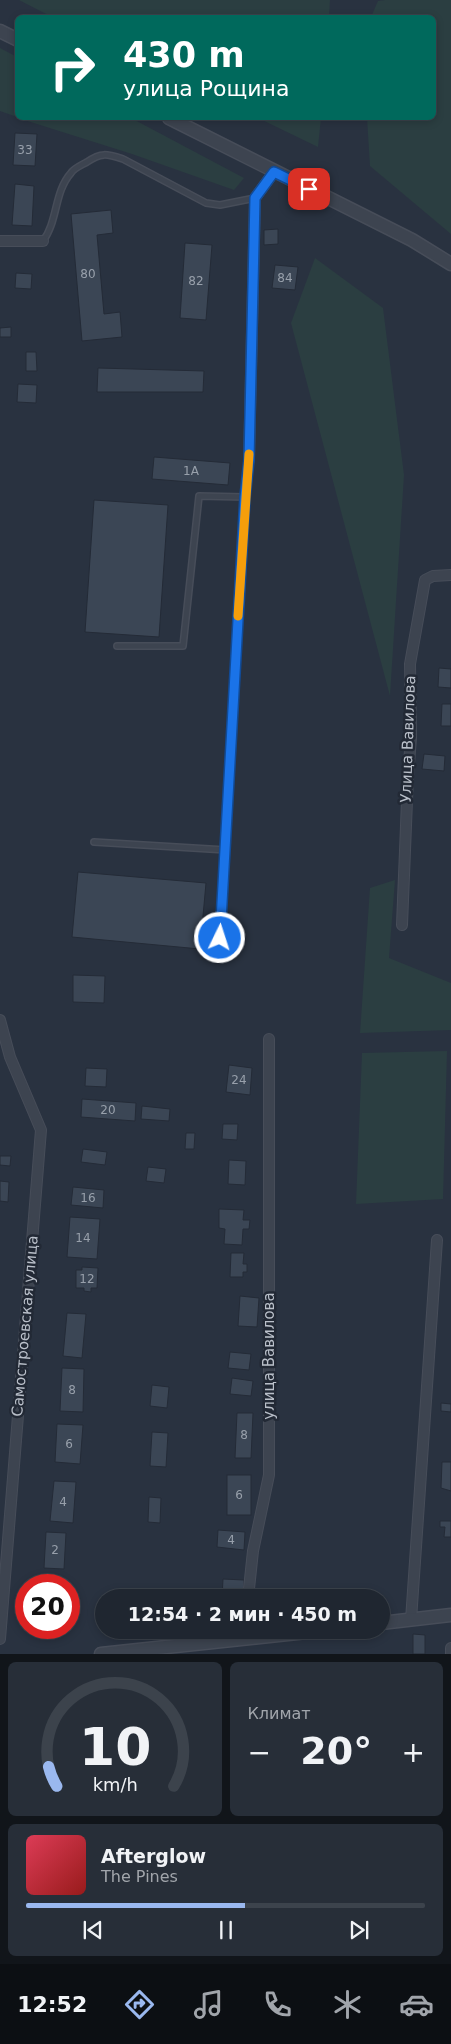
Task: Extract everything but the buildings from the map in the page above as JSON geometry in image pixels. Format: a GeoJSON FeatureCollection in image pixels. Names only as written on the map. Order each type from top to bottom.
{"type":"FeatureCollection","features":[{"type":"Feature","properties":{"kind":"street"},"geometry":{"type":"LineString","coordinates":[[0,31],[15,38]]}},
{"type":"Feature","properties":{"kind":"street"},"geometry":{"type":"LineString","coordinates":[[173,120],[412,240],[451,264]]}},
{"type":"Feature","properties":{"kind":"street"},"geometry":{"type":"LineString","coordinates":[[249,460],[255,198],[274,172]]}},
{"type":"Feature","properties":{"kind":"street"},"geometry":{"type":"LineString","coordinates":[[0,241],[43,241]]}},
{"type":"Feature","properties":{"kind":"street","name":"Улица Вавилова"},"geometry":{"type":"LineString","coordinates":[[402,925],[411,738],[410,664],[425,580],[432,576],[451,575]]}},
{"type":"Feature","properties":{"kind":"street","name":"Самостроевская улица"},"geometry":{"type":"LineString","coordinates":[[0,1020],[10,1058],[41,1130],[0,1639]]}},
{"type":"Feature","properties":{"kind":"street","name":"улица Вавилова"},"geometry":{"type":"LineString","coordinates":[[249,1589],[253,1551],[269,1475],[269,1039]]}},
{"type":"Feature","properties":{"kind":"street"},"geometry":{"type":"LineString","coordinates":[[411,1620],[437,1240]]}},
{"type":"Feature","properties":{"kind":"street"},"geometry":{"type":"LineString","coordinates":[[390,1623],[451,1615]]}},
{"type":"Feature","properties":{"kind":"street"},"geometry":{"type":"LineString","coordinates":[[101,1654],[214,1639]]}},
{"type":"Feature","properties":{"kind":"street"},"geometry":{"type":"LineString","coordinates":[[451,1648],[451,1654]]}},
{"type":"Feature","properties":{"kind":"lane"},"geometry":{"type":"LineString","coordinates":[[43,241],[50,232],[62,187],[71,172],[97,155],[110,154],[206,202],[220,206],[255,198]]}},
{"type":"Feature","properties":{"kind":"lane"},"geometry":{"type":"LineString","coordinates":[[220,938],[245,497],[249,460]]}},
{"type":"Feature","properties":{"kind":"lane"},"geometry":{"type":"LineString","coordinates":[[116,646],[184,646],[199,496],[245,497]]}},
{"type":"Feature","properties":{"kind":"lane"},"geometry":{"type":"LineString","coordinates":[[94,842],[226,850]]}},
{"type":"Feature","properties":{"kind":"shaded area"},"geometry":{"type":"Polygon","coordinates":[[[19,0],[330,0],[329,15],[48,15],[19,0]]]}},
{"type":"Feature","properties":{"kind":"shaded area"},"geometry":{"type":"Polygon","coordinates":[[[451,0],[451,234],[370,166],[367,120],[436,120],[436,15],[372,15],[378,1],[451,0]]]}},
{"type":"Feature","properties":{"kind":"shaded area"},"geometry":{"type":"Polygon","coordinates":[[[0,48],[15,56],[15,116],[0,111],[0,48]]]}},
{"type":"Feature","properties":{"kind":"shaded area"},"geometry":{"type":"Polygon","coordinates":[[[24,120],[135,120],[244,178],[234,190],[132,154],[24,120]]]}},
{"type":"Feature","properties":{"kind":"shaded area"},"geometry":{"type":"Polygon","coordinates":[[[262,120],[321,120],[318,147],[262,120]]]}},
{"type":"Feature","properties":{"kind":"shaded area"},"geometry":{"type":"Polygon","coordinates":[[[315,258],[383,308],[404,475],[390,696],[291,323],[315,258]]]}},
{"type":"Feature","properties":{"kind":"shaded area"},"geometry":{"type":"Polygon","coordinates":[[[395,880],[389,958],[451,983],[451,1030],[360,1033],[370,888],[395,880]]]}},
{"type":"Feature","properties":{"kind":"shaded area"},"geometry":{"type":"Polygon","coordinates":[[[447,1051],[443,1199],[356,1204],[362,1053],[447,1051]]]}},
{"type":"Feature","properties":{"kind":"slow traffic"},"geometry":{"type":"LineString","coordinates":[[238,616],[249,454]]}},
{"type":"Feature","properties":{"kind":"route"},"geometry":{"type":"LineString","coordinates":[[220,938],[245,497],[249,460],[255,198],[274,172],[309,189]]}}]}
